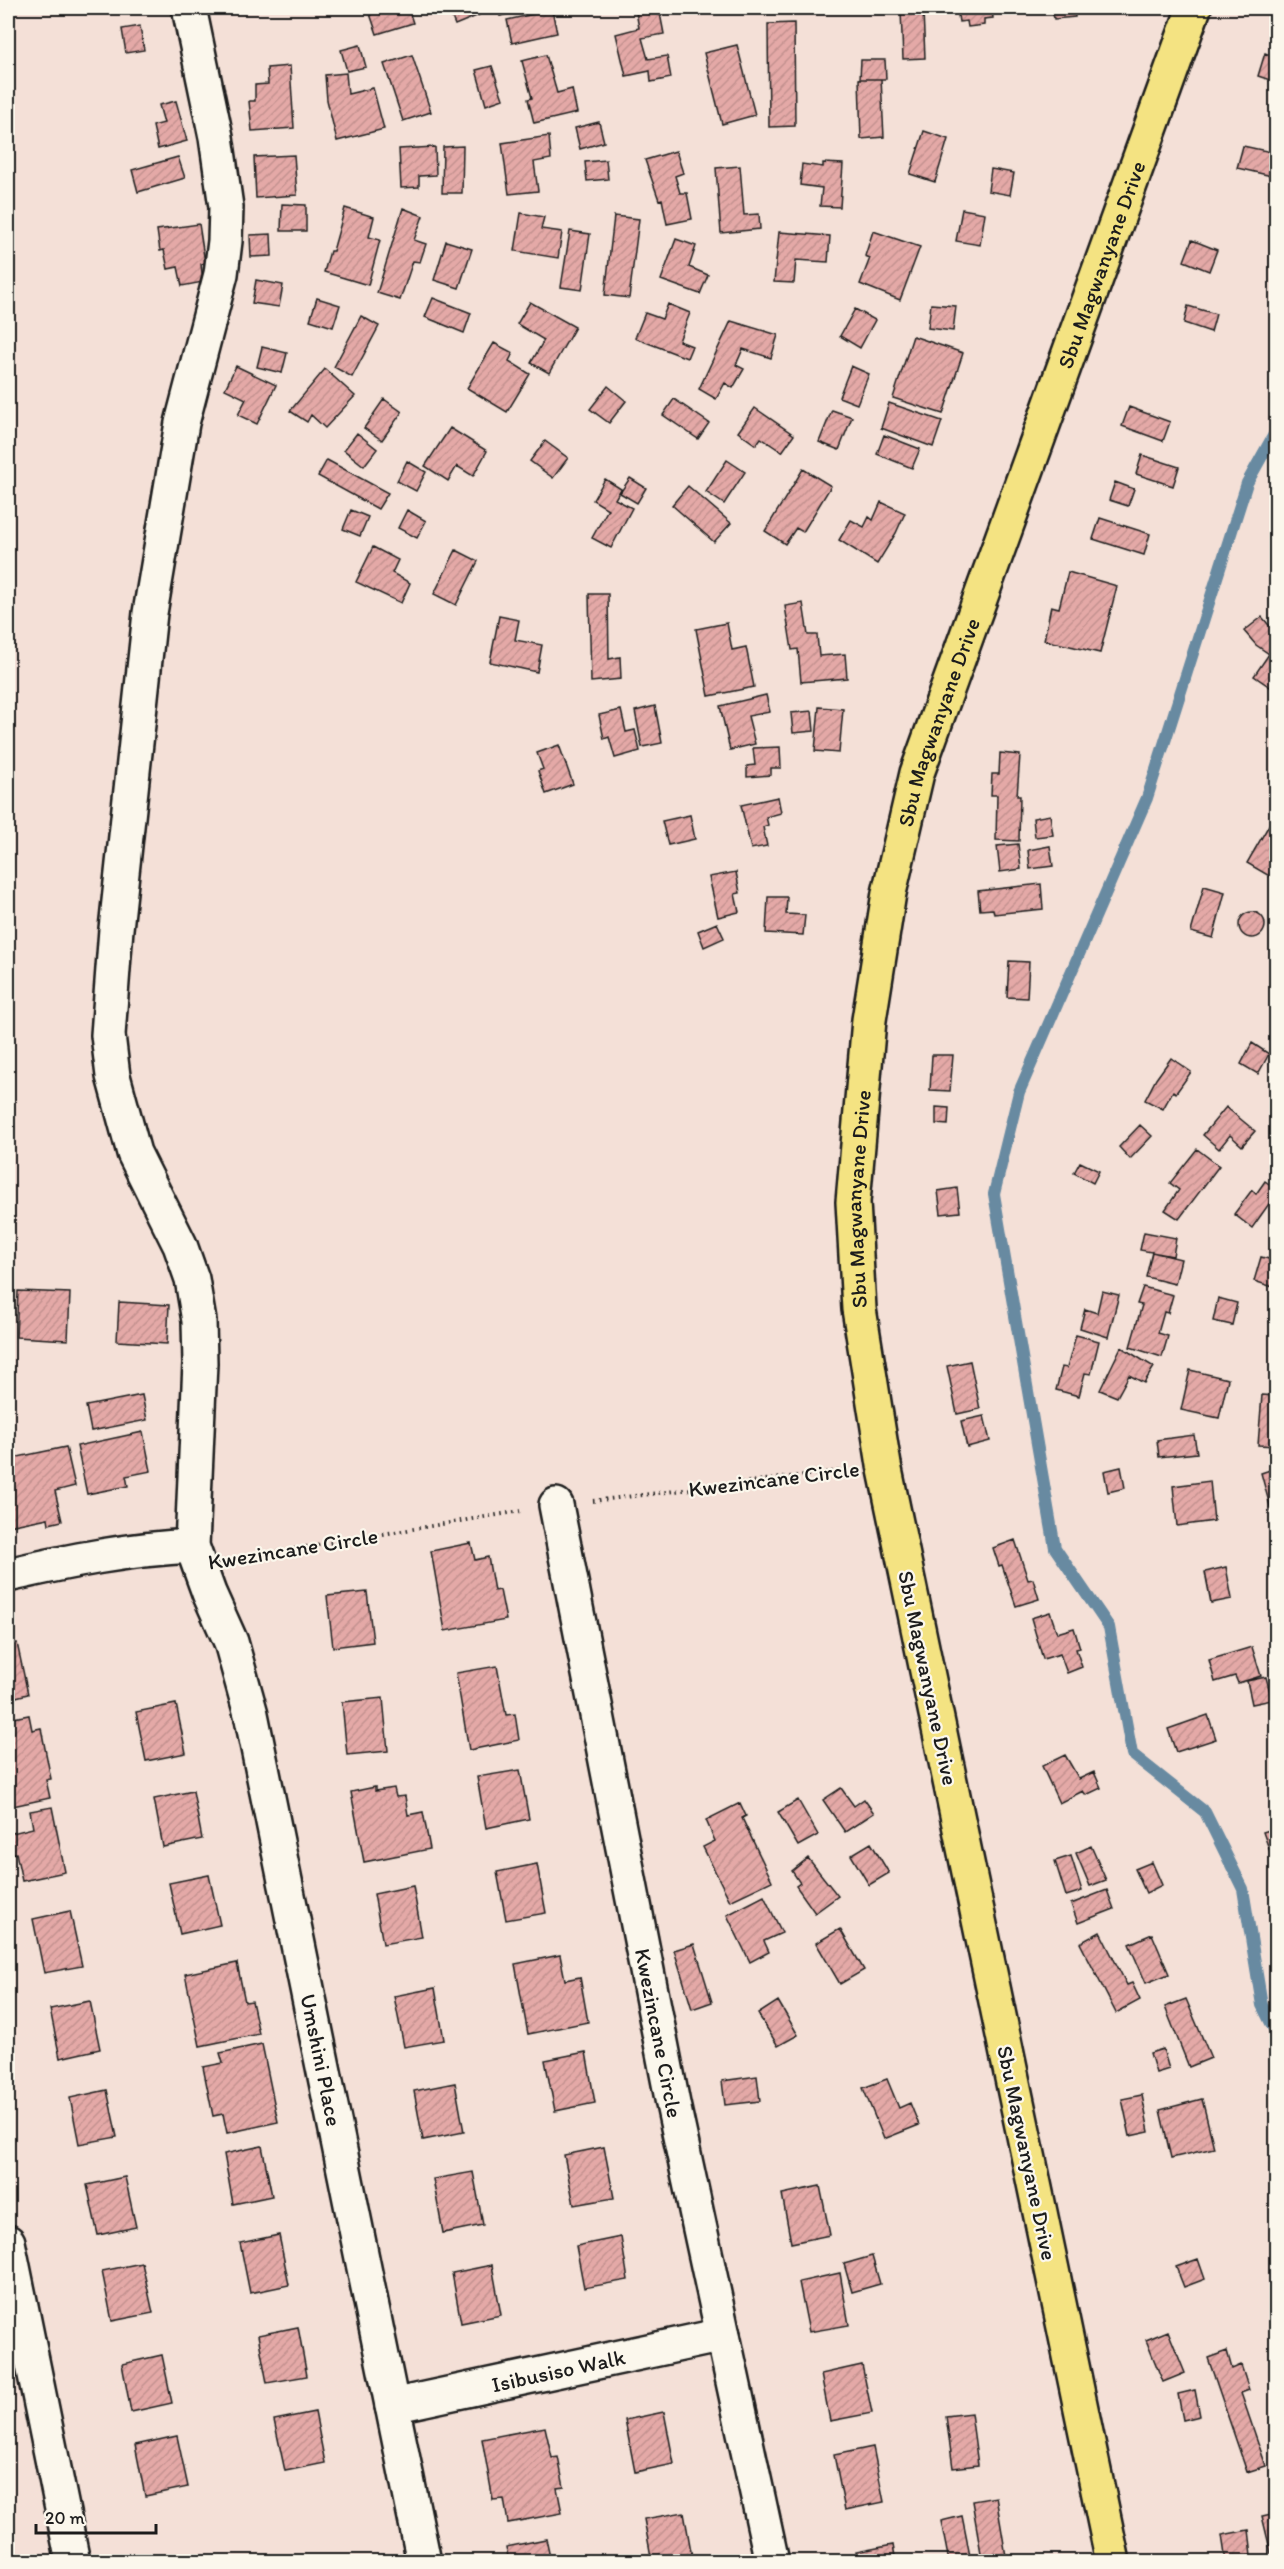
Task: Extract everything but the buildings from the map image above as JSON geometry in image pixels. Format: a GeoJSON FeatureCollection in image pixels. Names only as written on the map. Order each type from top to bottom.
{"type":"FeatureCollection","features":[{"type":"Feature","properties":{"kind":"main road","name":"Sbu Magwanyane Drive"},"geometry":{"type":"LineString","coordinates":[[1113,2562],[884,1465],[859,1309],[853,1202],[869,1020],[888,893],[917,773],[1194,8]]}},
{"type":"Feature","properties":{"kind":"street"},"geometry":{"type":"LineString","coordinates":[[189,8],[216,137],[226,207],[225,242],[221,274],[182,423],[150,613],[116,929],[108,1035],[113,1076],[134,1153],[180,1245],[192,1279],[199,1321],[195,1556]]}},
{"type":"Feature","properties":{"kind":"street","name":"Kwezincane Circle"},"geometry":{"type":"LineString","coordinates":[[556,1505],[673,2104],[772,2562]]}},
{"type":"Feature","properties":{"kind":"street","name":"Kwezincane Circle"},"geometry":{"type":"LineString","coordinates":[[8,1575],[97,1555],[151,1548],[195,1556]]}},
{"type":"Feature","properties":{"kind":"street","name":"Umshini Place"},"geometry":{"type":"LineString","coordinates":[[195,1556],[231,1642],[251,1714],[424,2562]]}},
{"type":"Feature","properties":{"kind":"street"},"geometry":{"type":"LineString","coordinates":[[8,2242],[73,2562]]}},
{"type":"Feature","properties":{"kind":"street","name":"Isibusiso Walk"},"geometry":{"type":"LineString","coordinates":[[392,2406],[723,2335]]}},
{"type":"Feature","properties":{"kind":"path","name":"Kwezincane Circle"},"geometry":{"type":"LineString","coordinates":[[195,1556],[556,1505],[884,1465]]}},
{"type":"Feature","properties":{"kind":"waterway"},"geometry":{"type":"LineString","coordinates":[[1276,431],[1247,483],[1147,798],[1019,1092],[994,1194],[1055,1548],[1109,1627],[1132,1754],[1205,1812],[1243,1889],[1262,2005],[1276,2033]]}}]}
